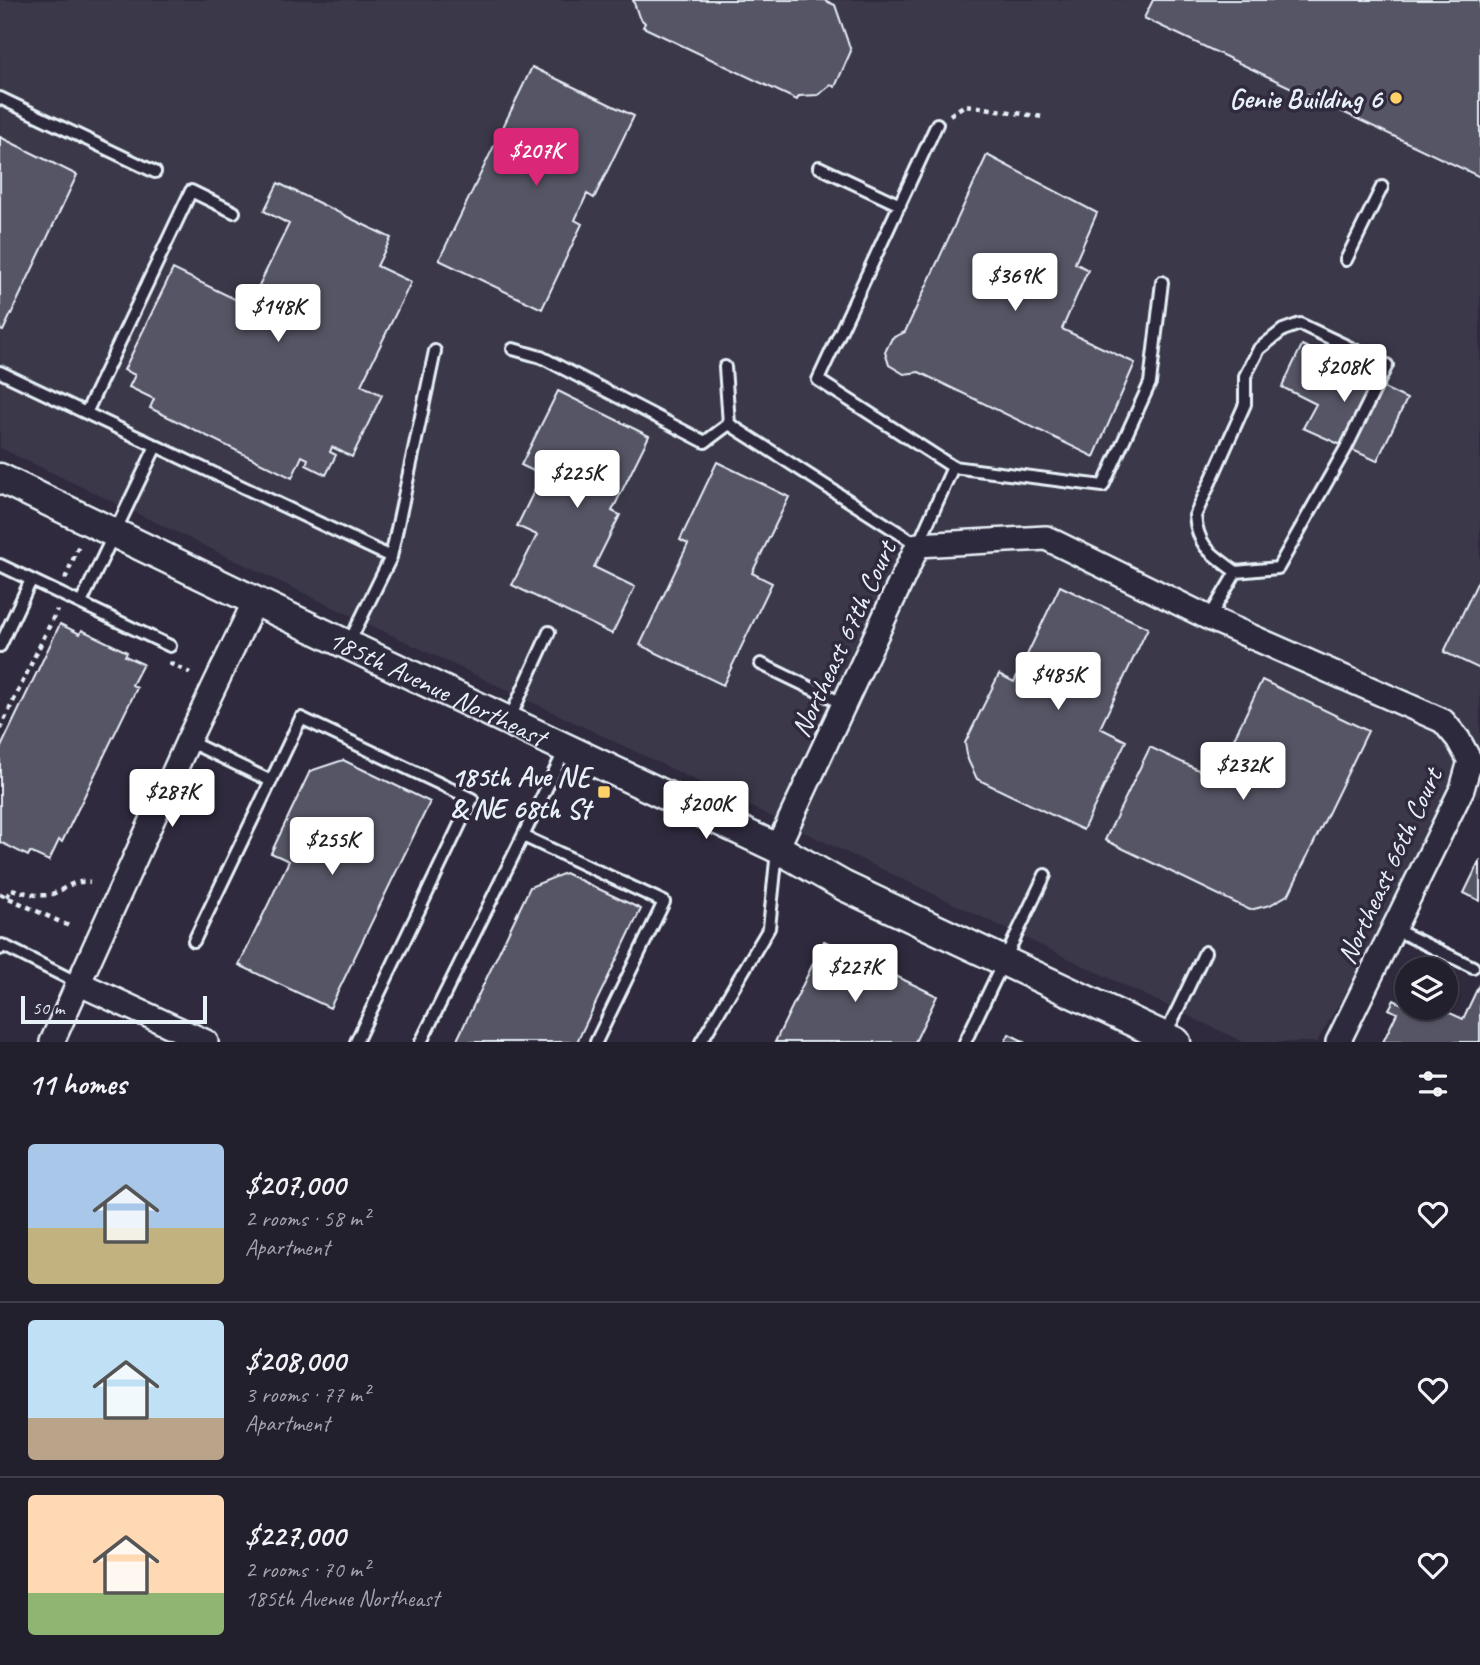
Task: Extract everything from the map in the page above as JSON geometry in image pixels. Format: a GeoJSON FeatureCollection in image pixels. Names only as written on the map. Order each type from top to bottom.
{"type":"FeatureCollection","features":[{"type":"Feature","properties":{"kind":"street","name":"185th Avenue Northeast"},"geometry":{"type":"LineString","coordinates":[[0,478],[777,848],[844,886],[1158,1037]]}},
{"type":"Feature","properties":{"kind":"street","name":"Northeast 67th Court"},"geometry":{"type":"LineString","coordinates":[[777,848],[918,545],[1046,538],[1209,618]]}},
{"type":"Feature","properties":{"kind":"street"},"geometry":{"type":"LineString","coordinates":[[52,1042],[188,741],[255,601]]}},
{"type":"Feature","properties":{"kind":"street","name":"Northeast 66th Court"},"geometry":{"type":"LineString","coordinates":[[1209,618],[1443,721],[1458,739],[1470,761],[1462,789],[1338,1042]]}},
{"type":"Feature","properties":{"kind":"street"},"geometry":{"type":"LineString","coordinates":[[78,983],[206,1042]]}},
{"type":"Feature","properties":{"kind":"lane"},"geometry":{"type":"LineString","coordinates":[[0,98],[155,172]]}},
{"type":"Feature","properties":{"kind":"lane"},"geometry":{"type":"LineString","coordinates":[[937,124],[818,380],[953,467],[1104,486],[1150,383],[1162,282]]}},
{"type":"Feature","properties":{"kind":"lane"},"geometry":{"type":"LineString","coordinates":[[819,167],[900,205]]}},
{"type":"Feature","properties":{"kind":"lane"},"geometry":{"type":"LineString","coordinates":[[1346,260],[1382,187]]}},
{"type":"Feature","properties":{"kind":"lane"},"geometry":{"type":"LineString","coordinates":[[86,413],[191,191],[234,212]]}},
{"type":"Feature","properties":{"kind":"lane"},"geometry":{"type":"LineString","coordinates":[[1300,324],[1387,365],[1346,448],[1278,568],[1236,572],[1211,554],[1197,535],[1195,516],[1245,404],[1245,376],[1259,349],[1283,330],[1300,324]]}},
{"type":"Feature","properties":{"kind":"lane"},"geometry":{"type":"LineString","coordinates":[[513,349],[541,357],[705,442],[729,424]]}},
{"type":"Feature","properties":{"kind":"lane"},"geometry":{"type":"LineString","coordinates":[[348,645],[391,557],[435,351]]}},
{"type":"Feature","properties":{"kind":"lane"},"geometry":{"type":"LineString","coordinates":[[725,367],[729,424]]}},
{"type":"Feature","properties":{"kind":"lane"},"geometry":{"type":"LineString","coordinates":[[0,372],[391,557]]}},
{"type":"Feature","properties":{"kind":"lane"},"geometry":{"type":"LineString","coordinates":[[729,424],[918,545],[953,467]]}},
{"type":"Feature","properties":{"kind":"lane"},"geometry":{"type":"LineString","coordinates":[[81,604],[156,446]]}},
{"type":"Feature","properties":{"kind":"lane"},"geometry":{"type":"LineString","coordinates":[[0,565],[170,646]]}},
{"type":"Feature","properties":{"kind":"lane"},"geometry":{"type":"LineString","coordinates":[[1209,618],[1236,572]]}},
{"type":"Feature","properties":{"kind":"lane"},"geometry":{"type":"LineString","coordinates":[[0,646],[31,580]]}},
{"type":"Feature","properties":{"kind":"lane"},"geometry":{"type":"LineString","coordinates":[[509,720],[549,632]]}},
{"type":"Feature","properties":{"kind":"lane"},"geometry":{"type":"LineString","coordinates":[[761,664],[844,704]]}},
{"type":"Feature","properties":{"kind":"lane"},"geometry":{"type":"LineString","coordinates":[[194,941],[301,718],[472,799],[356,1042]]}},
{"type":"Feature","properties":{"kind":"lane"},"geometry":{"type":"LineString","coordinates":[[188,741],[271,780]]}},
{"type":"Feature","properties":{"kind":"lane"},"geometry":{"type":"LineString","coordinates":[[421,1042],[567,747]]}},
{"type":"Feature","properties":{"kind":"lane"},"geometry":{"type":"LineString","coordinates":[[523,836],[664,902],[596,1042]]}},
{"type":"Feature","properties":{"kind":"lane"},"geometry":{"type":"LineString","coordinates":[[701,1042],[769,928],[777,848]]}},
{"type":"Feature","properties":{"kind":"lane"},"geometry":{"type":"LineString","coordinates":[[965,1042],[1045,875]]}},
{"type":"Feature","properties":{"kind":"lane"},"geometry":{"type":"LineString","coordinates":[[1394,929],[1474,967]]}},
{"type":"Feature","properties":{"kind":"lane"},"geometry":{"type":"LineString","coordinates":[[0,950],[2,945],[78,983]]}},
{"type":"Feature","properties":{"kind":"lane"},"geometry":{"type":"LineString","coordinates":[[1158,1037],[1205,952]]}},
{"type":"Feature","properties":{"kind":"path"},"geometry":{"type":"LineString","coordinates":[[937,124],[965,105],[1043,117]]}},
{"type":"Feature","properties":{"kind":"path"},"geometry":{"type":"LineString","coordinates":[[70,563],[80,543]]}},
{"type":"Feature","properties":{"kind":"path"},"geometry":{"type":"LineString","coordinates":[[0,729],[59,611]]}},
{"type":"Feature","properties":{"kind":"path"},"geometry":{"type":"LineString","coordinates":[[162,660],[190,673]]}},
{"type":"Feature","properties":{"kind":"path"},"geometry":{"type":"LineString","coordinates":[[7,897],[11,889],[45,895],[73,883],[90,882]]}},
{"type":"Feature","properties":{"kind":"path"},"geometry":{"type":"LineString","coordinates":[[0,894],[69,926]]}},
{"type":"Feature","properties":{"kind":"shaded area"},"geometry":{"type":"Polygon","coordinates":[[[0,0],[1480,0],[1480,798],[1462,790],[1317,1042],[1243,1042],[0,448],[0,0]]]}},
{"type":"Feature","properties":{"kind":"building"},"geometry":{"type":"Polygon","coordinates":[[[633,0],[824,0],[835,5],[851,51],[835,87],[831,85],[818,95],[799,96],[797,100],[643,27],[645,23],[639,17],[633,0]]]}},
{"type":"Feature","properties":{"kind":"building","name":"Genie Building 6"},"geometry":{"type":"Polygon","coordinates":[[[1153,0],[1480,0],[1480,177],[1144,18],[1153,0]]]}},
{"type":"Feature","properties":{"kind":"building"},"geometry":{"type":"Polygon","coordinates":[[[532,67],[634,116],[594,198],[587,194],[575,220],[582,224],[542,309],[439,260],[532,67]]]}},
{"type":"Feature","properties":{"kind":"building"},"geometry":{"type":"Polygon","coordinates":[[[0,137],[77,175],[3,331],[0,330],[0,137]]]}},
{"type":"Feature","properties":{"kind":"building"},"geometry":{"type":"Polygon","coordinates":[[[987,155],[1097,213],[1075,263],[1088,270],[1062,329],[1135,363],[1094,457],[919,372],[904,374],[889,365],[885,352],[892,338],[905,332],[987,155]]]}},
{"type":"Feature","properties":{"kind":"building"},"geometry":{"type":"Polygon","coordinates":[[[278,183],[391,238],[377,266],[411,282],[361,385],[382,395],[352,457],[332,447],[330,452],[336,455],[326,475],[306,465],[308,459],[302,456],[292,478],[150,408],[154,399],[129,387],[135,375],[124,370],[173,269],[249,306],[289,224],[264,211],[278,183]]]}},
{"type":"Feature","properties":{"kind":"building"},"geometry":{"type":"Polygon","coordinates":[[[1302,345],[1337,361],[1335,365],[1407,399],[1377,461],[1303,428],[1316,404],[1282,387],[1302,345]]]}},
{"type":"Feature","properties":{"kind":"building"},"geometry":{"type":"Polygon","coordinates":[[[558,391],[649,436],[612,511],[620,515],[594,567],[635,587],[612,634],[512,585],[537,535],[517,526],[542,475],[521,465],[558,391]]]}},
{"type":"Feature","properties":{"kind":"building"},"geometry":{"type":"Polygon","coordinates":[[[717,462],[789,497],[752,573],[772,583],[723,685],[640,645],[688,544],[680,540],[717,462]]]}},
{"type":"Feature","properties":{"kind":"building"},"geometry":{"type":"Polygon","coordinates":[[[1480,577],[1480,669],[1444,652],[1480,577]]]}},
{"type":"Feature","properties":{"kind":"building"},"geometry":{"type":"Polygon","coordinates":[[[1060,586],[1148,628],[1100,728],[1126,741],[1083,830],[977,779],[968,760],[965,743],[999,674],[1014,682],[1060,586]]]}},
{"type":"Feature","properties":{"kind":"building"},"geometry":{"type":"Polygon","coordinates":[[[60,624],[80,634],[82,630],[127,652],[125,656],[143,664],[132,685],[137,688],[62,842],[59,840],[49,861],[30,852],[28,856],[0,842],[0,749],[60,624]]]}},
{"type":"Feature","properties":{"kind":"building"},"geometry":{"type":"Polygon","coordinates":[[[1262,680],[1368,731],[1289,894],[1270,905],[1250,910],[1105,840],[1150,747],[1215,778],[1262,680]]]}},
{"type":"Feature","properties":{"kind":"building"},"geometry":{"type":"Polygon","coordinates":[[[343,760],[430,802],[330,1008],[239,965],[289,861],[271,853],[310,771],[343,760]]]}},
{"type":"Feature","properties":{"kind":"building"},"geometry":{"type":"Polygon","coordinates":[[[1480,860],[1480,901],[1464,893],[1480,860]]]}},
{"type":"Feature","properties":{"kind":"building"},"geometry":{"type":"Polygon","coordinates":[[[565,873],[641,909],[577,1042],[456,1042],[530,887],[565,873]]]}},
{"type":"Feature","properties":{"kind":"building"},"geometry":{"type":"Polygon","coordinates":[[[824,941],[937,996],[915,1042],[775,1042],[824,941]]]}},
{"type":"Feature","properties":{"kind":"building"},"geometry":{"type":"Polygon","coordinates":[[[1480,983],[1480,1042],[1383,1042],[1395,1017],[1395,1020],[1458,1020],[1458,1017],[1463,1019],[1480,983]]]}},
{"type":"Feature","properties":{"kind":"building"},"geometry":{"type":"Polygon","coordinates":[[[1395,1000],[1395,1012],[1389,1009],[1395,1000]]]}},
{"type":"Feature","properties":{"kind":"building"},"geometry":{"type":"Polygon","coordinates":[[[1009,1034],[1025,1042],[1005,1042],[1009,1034]]]}},
{"type":"Feature","properties":{"kind":"place","name":"Genie Building 6"},"geometry":{"type":"Point","coordinates":[1396,98]}},
{"type":"Feature","properties":{"kind":"place","name":"185th Ave NE & NE 68th St"},"geometry":{"type":"Point","coordinates":[604,792]}}]}
